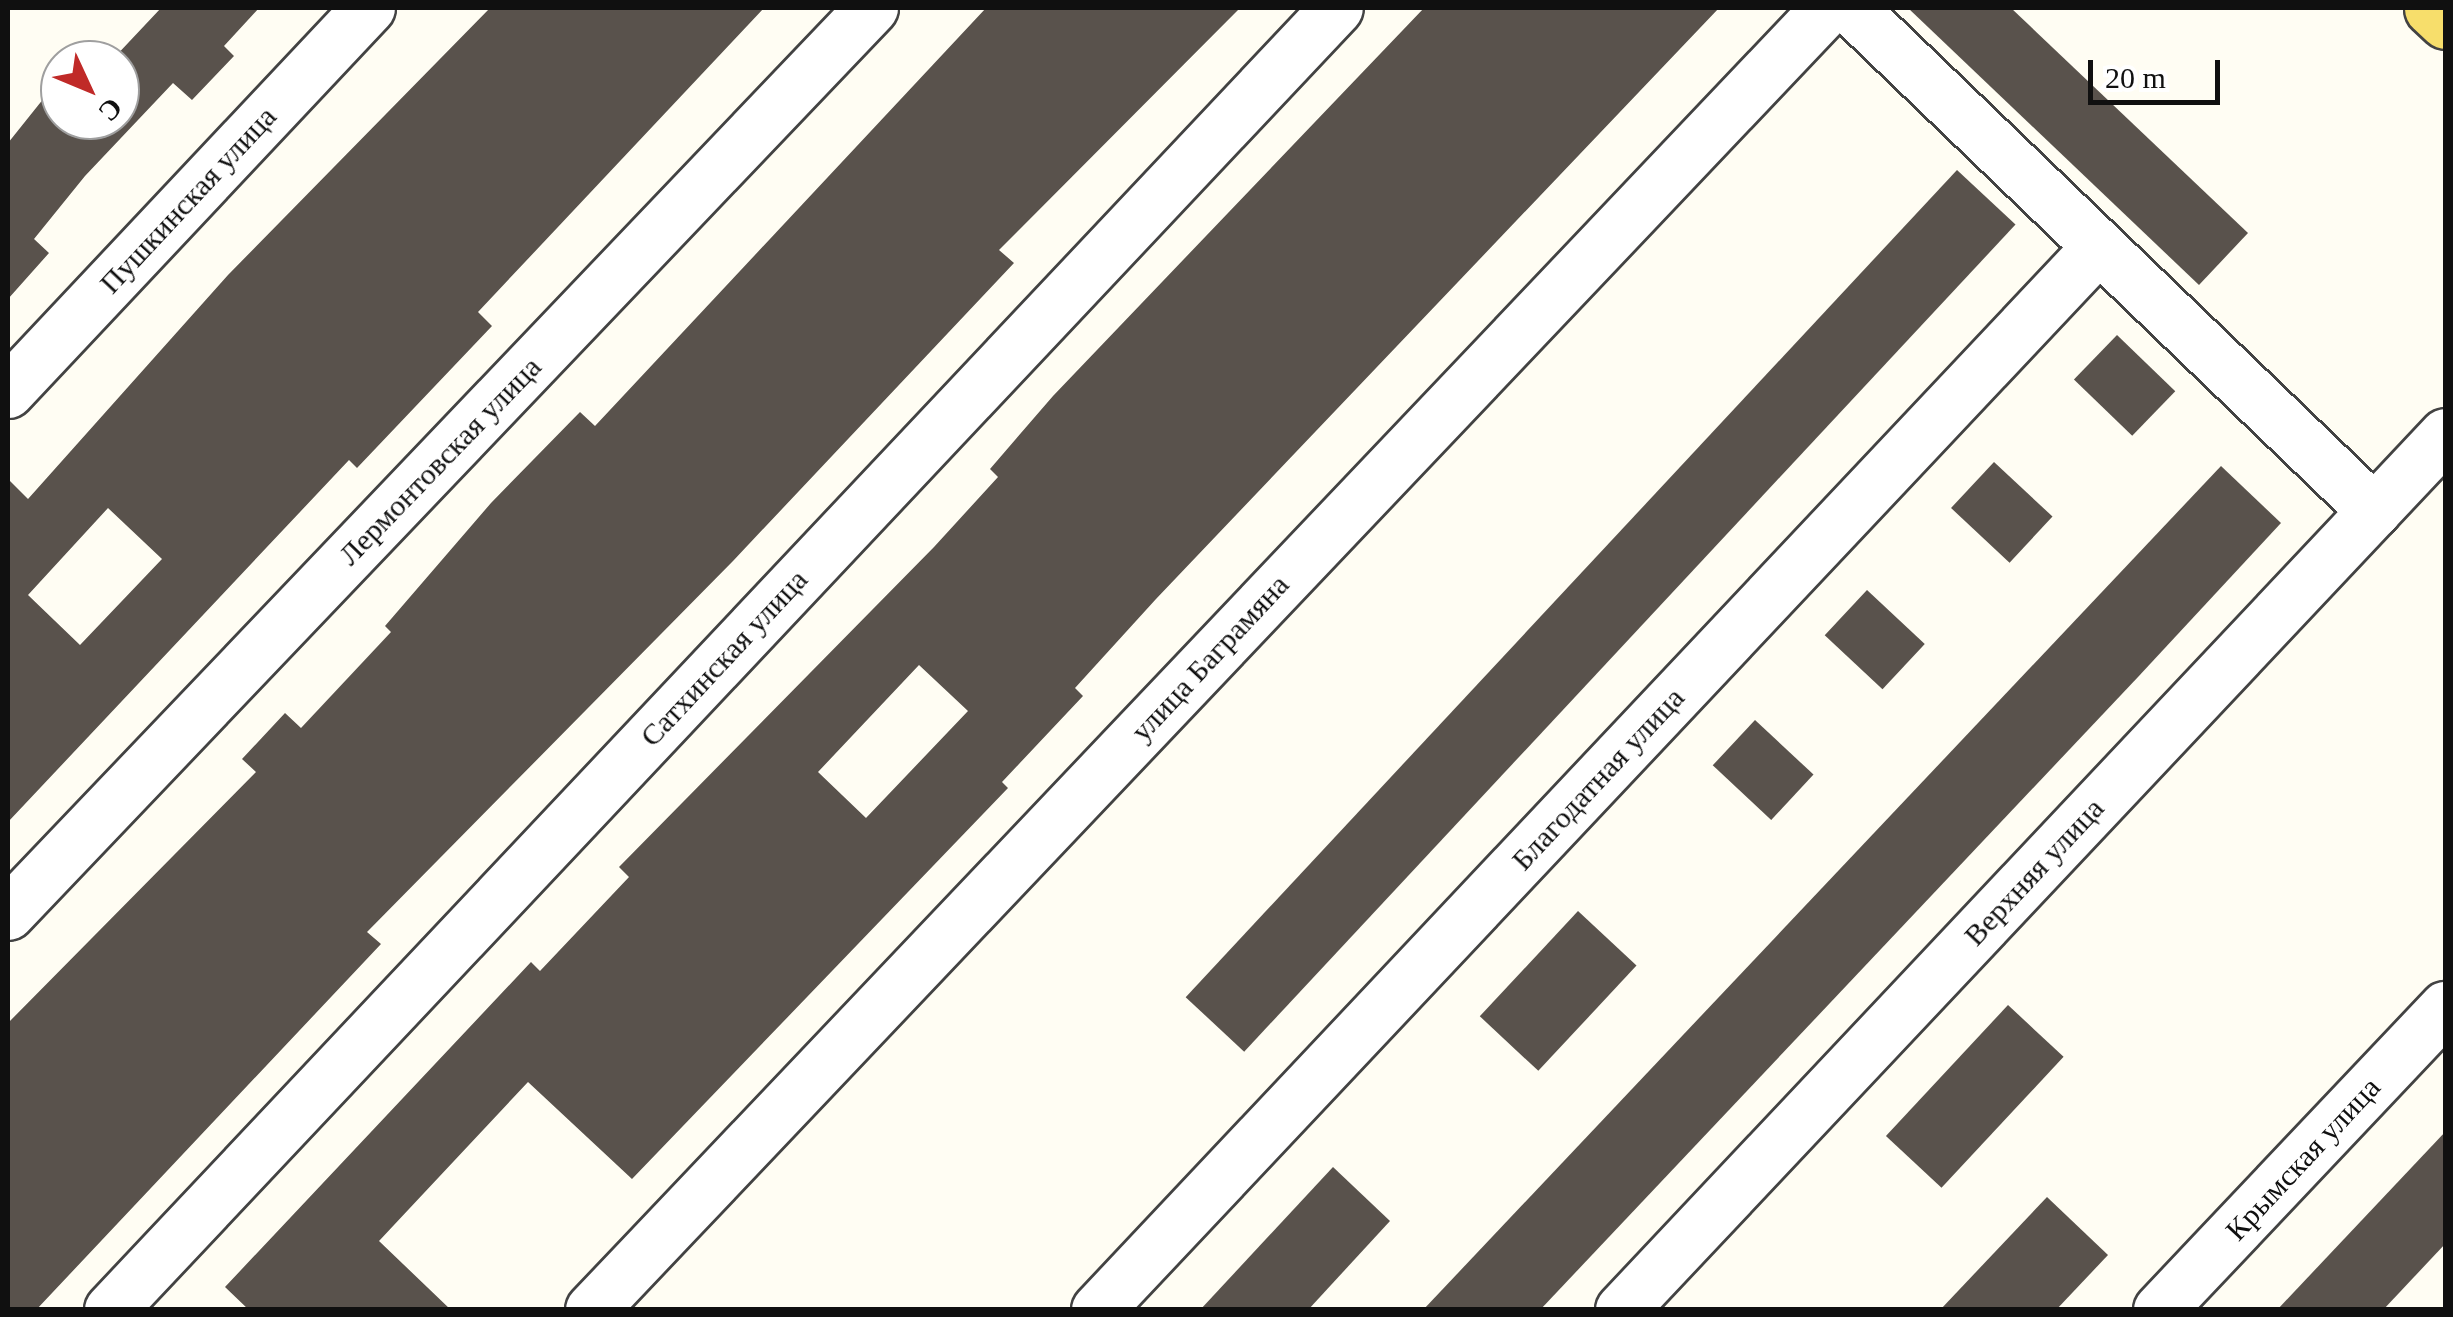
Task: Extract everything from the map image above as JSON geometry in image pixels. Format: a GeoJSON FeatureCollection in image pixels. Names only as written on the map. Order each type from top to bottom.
{"type":"FeatureCollection","features":[{"type":"Feature","properties":{"kind":"main road"},"geometry":{"type":"LineString","coordinates":[[2432,8],[2446,21]]}},
{"type":"Feature","properties":{"kind":"street","name":"Пушкинская улица"},"geometry":{"type":"LineString","coordinates":[[8,392],[370,8]]}},
{"type":"Feature","properties":{"kind":"street","name":"Лермонтовская улица"},"geometry":{"type":"LineString","coordinates":[[8,914],[872,8]]}},
{"type":"Feature","properties":{"kind":"street","name":"Сатхинская улица"},"geometry":{"type":"LineString","coordinates":[[112,1310],[1337,8]]}},
{"type":"Feature","properties":{"kind":"street","name":"улица Баграмяна"},"geometry":{"type":"LineString","coordinates":[[592,1310],[1828,8]]}},
{"type":"Feature","properties":{"kind":"street"},"geometry":{"type":"LineString","coordinates":[[1850,8],[2374,511]]}},
{"type":"Feature","properties":{"kind":"street","name":"Благодатная улица"},"geometry":{"type":"LineString","coordinates":[[1098,1310],[2098,248]]}},
{"type":"Feature","properties":{"kind":"street","name":"Верхняя улица"},"geometry":{"type":"LineString","coordinates":[[1622,1310],[2446,434]]}},
{"type":"Feature","properties":{"kind":"street","name":"Крымская улица"},"geometry":{"type":"LineString","coordinates":[[2160,1310],[2446,1008]]}},
{"type":"Feature","properties":{"kind":"building"},"geometry":{"type":"Polygon","coordinates":[[[161,8],[259,8],[224,46],[234,56],[192,100],[173,83],[140,118],[140,40],[131,40],[161,8]]]}},
{"type":"Feature","properties":{"kind":"building"},"geometry":{"type":"Polygon","coordinates":[[[490,8],[764,8],[478,312],[492,326],[357,468],[349,460],[8,822],[8,479],[28,499],[228,275],[490,8]],[[108,508],[28,595],[80,645],[162,559],[108,508]]]}},
{"type":"Feature","properties":{"kind":"building"},"geometry":{"type":"Polygon","coordinates":[[[986,8],[1240,8],[999,250],[1014,263],[733,561],[367,932],[381,944],[36,1310],[8,1310],[8,1023],[256,772],[242,759],[285,713],[301,728],[391,632],[385,626],[491,503],[580,412],[595,426],[986,8]]]}},
{"type":"Feature","properties":{"kind":"building"},"geometry":{"type":"Polygon","coordinates":[[[1424,8],[1719,8],[1156,599],[1075,688],[1083,696],[1002,782],[1008,788],[632,1179],[528,1082],[379,1241],[451,1310],[249,1310],[225,1287],[531,962],[540,971],[629,877],[619,867],[934,547],[998,477],[990,469],[1053,396],[1424,8]],[[919,665],[818,772],[866,818],[968,711],[919,665]]]}},
{"type":"Feature","properties":{"kind":"building"},"geometry":{"type":"Polygon","coordinates":[[[1908,8],[2011,8],[2248,233],[2199,285],[1908,8]]]}},
{"type":"Feature","properties":{"kind":"building"},"geometry":{"type":"Polygon","coordinates":[[[40,103],[40,140],[119,140],[34,239],[49,253],[8,299],[8,143],[40,103]]]}},
{"type":"Feature","properties":{"kind":"building"},"geometry":{"type":"Polygon","coordinates":[[[1957,170],[2016,225],[1244,1052],[1186,997],[1957,170]]]}},
{"type":"Feature","properties":{"kind":"building"},"geometry":{"type":"Polygon","coordinates":[[[2117,335],[2175,391],[2132,436],[2074,380],[2117,335]]]}},
{"type":"Feature","properties":{"kind":"building"},"geometry":{"type":"Polygon","coordinates":[[[1994,462],[2053,517],[2010,563],[1951,508],[1994,462]]]}},
{"type":"Feature","properties":{"kind":"building"},"geometry":{"type":"Polygon","coordinates":[[[2221,466],[2281,523],[1540,1310],[1423,1310],[2221,466]]]}},
{"type":"Feature","properties":{"kind":"building"},"geometry":{"type":"Polygon","coordinates":[[[1867,590],[1925,644],[1882,689],[1825,635],[1867,590]]]}},
{"type":"Feature","properties":{"kind":"building"},"geometry":{"type":"Polygon","coordinates":[[[1755,720],[1814,775],[1771,820],[1713,765],[1755,720]]]}},
{"type":"Feature","properties":{"kind":"building"},"geometry":{"type":"Polygon","coordinates":[[[1578,911],[1637,966],[1538,1071],[1480,1016],[1578,911]]]}},
{"type":"Feature","properties":{"kind":"building"},"geometry":{"type":"Polygon","coordinates":[[[2008,1005],[2064,1057],[1942,1188],[1886,1136],[2008,1005]]]}},
{"type":"Feature","properties":{"kind":"building"},"geometry":{"type":"Polygon","coordinates":[[[2446,1131],[2446,1243],[2383,1310],[2277,1310],[2446,1131]]]}},
{"type":"Feature","properties":{"kind":"building"},"geometry":{"type":"Polygon","coordinates":[[[1333,1167],[1390,1221],[1308,1310],[1200,1310],[1333,1167]]]}},
{"type":"Feature","properties":{"kind":"building"},"geometry":{"type":"Polygon","coordinates":[[[2047,1197],[2108,1255],[2056,1310],[1940,1310],[2047,1197]]]}}]}
